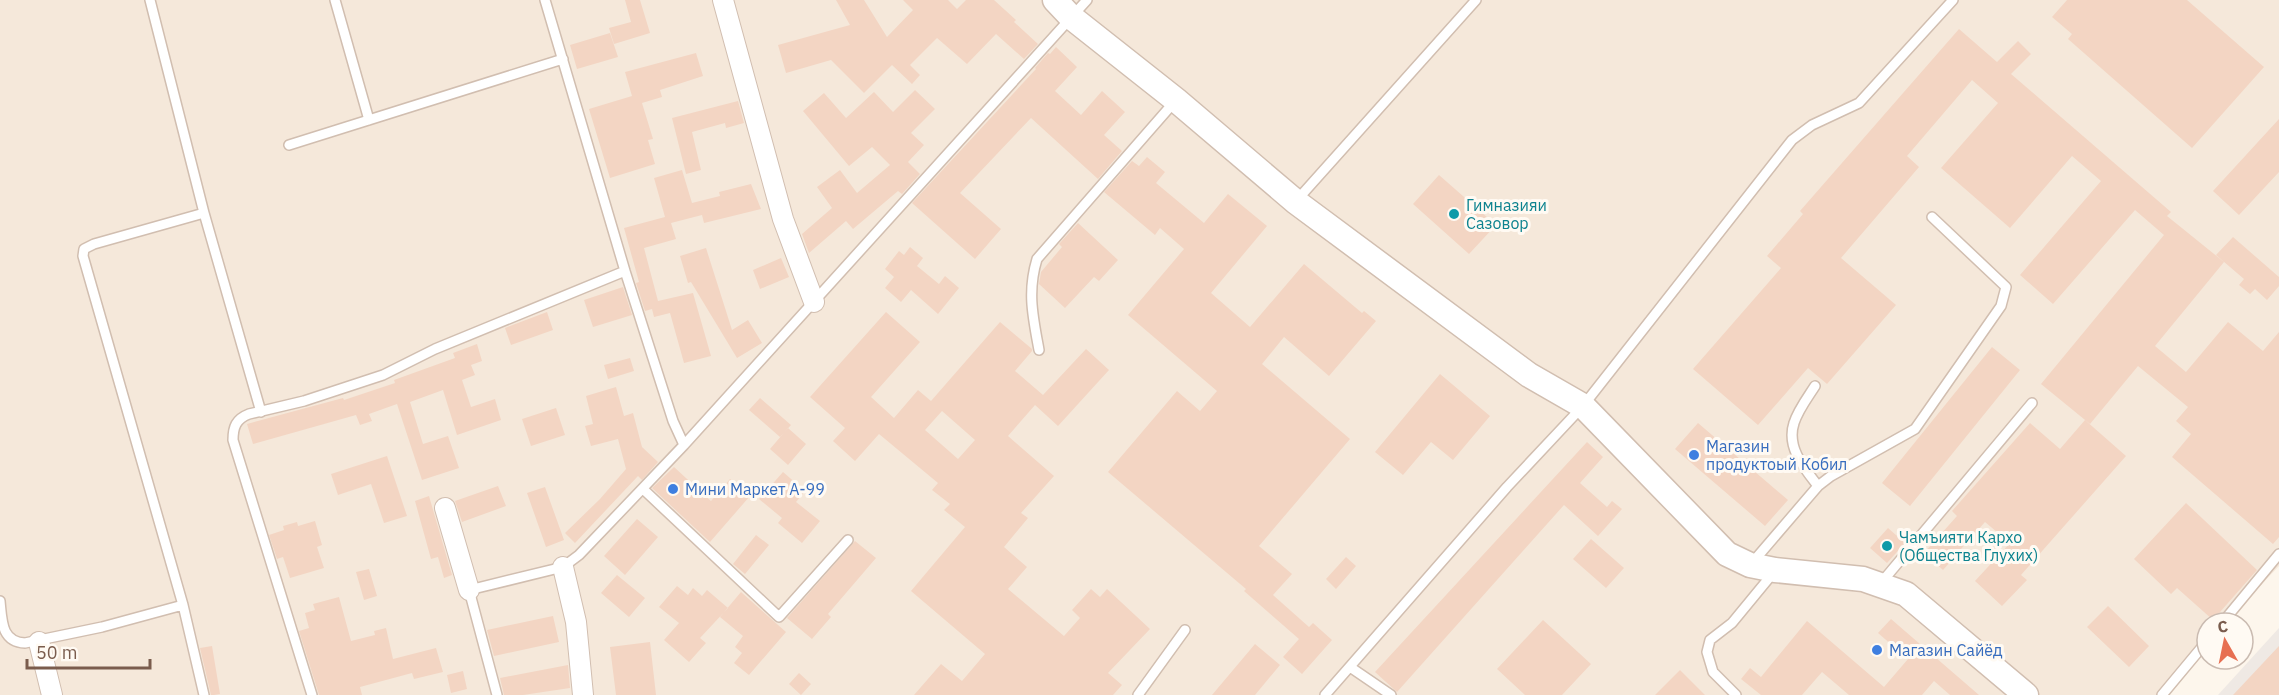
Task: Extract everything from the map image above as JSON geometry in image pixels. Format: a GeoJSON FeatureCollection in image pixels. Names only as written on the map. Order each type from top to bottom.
{"type":"FeatureCollection","features":[{"type":"Feature","properties":{"kind":"street"},"geometry":{"type":"LineString","coordinates":[[723,0],[783,219],[814,303]]}},
{"type":"Feature","properties":{"kind":"street"},"geometry":{"type":"LineString","coordinates":[[1071,6],[1176,100],[1296,202],[1529,375],[1583,405],[1727,554],[1750,565],[1775,570],[1863,579],[1906,594],[2026,695]]}},
{"type":"Feature","properties":{"kind":"street"},"geometry":{"type":"LineString","coordinates":[[445,508],[469,590]]}},
{"type":"Feature","properties":{"kind":"street"},"geometry":{"type":"LineString","coordinates":[[563,567],[576,622],[583,695]]}},
{"type":"Feature","properties":{"kind":"street"},"geometry":{"type":"LineString","coordinates":[[39,642],[52,695]]}},
{"type":"Feature","properties":{"kind":"lane"},"geometry":{"type":"LineString","coordinates":[[150,0],[204,213],[261,412]]}},
{"type":"Feature","properties":{"kind":"lane"},"geometry":{"type":"LineString","coordinates":[[335,0],[369,120]]}},
{"type":"Feature","properties":{"kind":"lane"},"geometry":{"type":"LineString","coordinates":[[545,0],[625,271],[673,422],[684,445]]}},
{"type":"Feature","properties":{"kind":"lane"},"geometry":{"type":"LineString","coordinates":[[1296,202],[1476,0]]}},
{"type":"Feature","properties":{"kind":"lane"},"geometry":{"type":"LineString","coordinates":[[1325,695],[1507,487],[1583,405],[1792,140],[1812,125],[1859,104],[1953,0]]}},
{"type":"Feature","properties":{"kind":"lane"},"geometry":{"type":"LineString","coordinates":[[497,695],[469,590],[563,567],[579,555],[814,303],[1071,6]]}},
{"type":"Feature","properties":{"kind":"lane"},"geometry":{"type":"LineString","coordinates":[[289,145],[563,59]]}},
{"type":"Feature","properties":{"kind":"lane"},"geometry":{"type":"LineString","coordinates":[[1039,350],[1031,304],[1031,277],[1037,259],[1176,100]]}},
{"type":"Feature","properties":{"kind":"lane"},"geometry":{"type":"LineString","coordinates":[[204,213],[93,244],[84,249],[82,256],[183,605],[204,695]]}},
{"type":"Feature","properties":{"kind":"lane"},"geometry":{"type":"LineString","coordinates":[[1750,565],[1818,486],[1831,476],[1915,429],[2001,306],[2006,287],[1932,217]]}},
{"type":"Feature","properties":{"kind":"lane"},"geometry":{"type":"LineString","coordinates":[[312,695],[233,440],[235,423],[241,417],[304,401],[383,375],[435,349],[625,271]]}},
{"type":"Feature","properties":{"kind":"lane"},"geometry":{"type":"LineString","coordinates":[[1815,386],[1793,423],[1793,445],[1800,464],[1818,486]]}},
{"type":"Feature","properties":{"kind":"lane"},"geometry":{"type":"LineString","coordinates":[[1879,585],[2032,403]]}},
{"type":"Feature","properties":{"kind":"lane"},"geometry":{"type":"LineString","coordinates":[[643,489],[779,617],[848,540]]}},
{"type":"Feature","properties":{"kind":"lane"},"geometry":{"type":"LineString","coordinates":[[2232,611],[2279,554]]}},
{"type":"Feature","properties":{"kind":"lane"},"geometry":{"type":"LineString","coordinates":[[1736,695],[1713,672],[1707,652],[1710,640],[1732,623],[1775,570]]}},
{"type":"Feature","properties":{"kind":"lane"},"geometry":{"type":"LineString","coordinates":[[0,601],[2,626],[8,637],[25,643],[39,642],[183,605]]}},
{"type":"Feature","properties":{"kind":"lane"},"geometry":{"type":"LineString","coordinates":[[1138,695],[1185,630]]}},
{"type":"Feature","properties":{"kind":"lane"},"geometry":{"type":"LineString","coordinates":[[2162,695],[2195,655]]}},
{"type":"Feature","properties":{"kind":"lane"},"geometry":{"type":"LineString","coordinates":[[1350,667],[1391,695]]}},
{"type":"Feature","properties":{"kind":"shaded area"},"geometry":{"type":"Polygon","coordinates":[[[0,0],[2279,0],[2279,566],[2236,611],[2195,611],[2195,656],[2158,695],[0,695],[0,0]]]}},
{"type":"Feature","properties":{"kind":"shaded area"},"geometry":{"type":"Polygon","coordinates":[[[2279,628],[2279,695],[2218,695],[2240,671],[2255,671],[2255,654],[2279,628]]]}},
{"type":"Feature","properties":{"kind":"building"},"geometry":{"type":"Polygon","coordinates":[[[625,0],[640,0],[650,33],[614,44],[609,28],[631,22],[625,0]]]}},
{"type":"Feature","properties":{"kind":"building"},"geometry":{"type":"Polygon","coordinates":[[[836,0],[864,0],[887,37],[913,10],[903,0],[948,0],[957,9],[966,0],[994,0],[1038,44],[1024,59],[996,34],[967,64],[937,38],[910,65],[920,75],[912,84],[892,65],[864,93],[831,60],[786,73],[778,45],[850,25],[836,0]]]}},
{"type":"Feature","properties":{"kind":"building"},"geometry":{"type":"Polygon","coordinates":[[[2067,0],[2187,0],[2264,67],[2192,148],[2068,39],[2072,34],[2052,17],[2067,0]]]}},
{"type":"Feature","properties":{"kind":"building"},"geometry":{"type":"Polygon","coordinates":[[[1959,29],[1997,62],[2018,41],[2031,54],[2011,74],[2171,212],[2167,216],[2224,262],[2155,346],[2186,372],[2228,322],[2263,351],[2279,332],[2279,537],[2273,544],[2172,457],[2191,434],[2176,421],[2188,407],[2138,366],[2090,424],[2041,384],[2164,235],[2135,210],[2053,304],[2020,275],[2101,181],[2072,156],[2010,228],[1941,168],[1998,103],[1972,80],[1907,156],[1919,167],[1841,258],[1896,305],[1827,384],[1808,368],[1758,425],[1693,369],[1781,268],[1767,256],[1803,214],[1800,211],[1959,29]]]}},
{"type":"Feature","properties":{"kind":"building"},"geometry":{"type":"Polygon","coordinates":[[[610,33],[618,57],[577,69],[570,45],[610,33]]]}},
{"type":"Feature","properties":{"kind":"building"},"geometry":{"type":"Polygon","coordinates":[[[1056,47],[1077,67],[1055,91],[1081,115],[1102,91],[1125,112],[1104,135],[1122,151],[1098,179],[1031,118],[960,193],[1001,229],[975,259],[912,203],[1036,69],[1048,53],[1050,54],[1056,47]]]}},
{"type":"Feature","properties":{"kind":"building"},"geometry":{"type":"Polygon","coordinates":[[[696,53],[703,76],[660,90],[662,97],[642,103],[653,139],[648,140],[655,164],[610,178],[589,109],[632,96],[625,72],[696,53]]]}},
{"type":"Feature","properties":{"kind":"building"},"geometry":{"type":"Polygon","coordinates":[[[915,90],[935,109],[911,133],[924,145],[908,162],[920,174],[902,194],[898,191],[853,229],[846,221],[809,253],[802,234],[832,208],[817,187],[840,170],[857,193],[890,165],[872,147],[849,166],[803,111],[824,93],[846,118],[874,92],[893,112],[915,90]]]}},
{"type":"Feature","properties":{"kind":"building"},"geometry":{"type":"Polygon","coordinates":[[[738,101],[744,123],[726,128],[725,123],[692,132],[701,170],[686,174],[672,118],[738,101]]]}},
{"type":"Feature","properties":{"kind":"building"},"geometry":{"type":"Polygon","coordinates":[[[2279,119],[2279,172],[2239,215],[2213,191],[2279,119]]]}},
{"type":"Feature","properties":{"kind":"building"},"geometry":{"type":"Polygon","coordinates":[[[1147,157],[1165,172],[1156,183],[1204,223],[1228,194],[1267,226],[1211,293],[1250,327],[1304,264],[1362,313],[1364,311],[1376,321],[1329,376],[1284,337],[1262,364],[1350,439],[1259,546],[1292,574],[1273,595],[1309,627],[1313,623],[1332,640],[1302,674],[1283,657],[1299,639],[1244,591],[1246,589],[1108,472],[1177,391],[1200,411],[1217,391],[1128,315],[1184,249],[1160,228],[1155,235],[1104,192],[1132,161],[1139,166],[1147,157]]]}},
{"type":"Feature","properties":{"kind":"building"},"geometry":{"type":"Polygon","coordinates":[[[682,170],[692,203],[720,196],[719,192],[751,184],[761,209],[704,223],[702,215],[671,223],[676,239],[644,248],[658,301],[693,293],[711,356],[684,363],[670,313],[654,317],[652,309],[645,311],[636,283],[639,282],[624,228],[665,217],[654,178],[682,170]]]}},
{"type":"Feature","properties":{"kind":"building","name":"Гимназияи Сазовор"},"geometry":{"type":"Polygon","coordinates":[[[1439,175],[1496,225],[1469,254],[1413,204],[1439,175]]]}},
{"type":"Feature","properties":{"kind":"building"},"geometry":{"type":"Polygon","coordinates":[[[1078,223],[1118,260],[1099,281],[1094,277],[1065,308],[1039,284],[1041,272],[1062,247],[1059,244],[1078,223]]]}},
{"type":"Feature","properties":{"kind":"building"},"geometry":{"type":"Polygon","coordinates":[[[2233,237],[2279,277],[2279,286],[2267,300],[2255,289],[2250,294],[2239,285],[2244,279],[2216,255],[2233,237]]]}},
{"type":"Feature","properties":{"kind":"building"},"geometry":{"type":"Polygon","coordinates":[[[910,247],[923,258],[917,266],[939,284],[945,276],[959,288],[938,314],[911,290],[901,302],[885,288],[894,277],[885,269],[899,251],[904,255],[910,247]]]}},
{"type":"Feature","properties":{"kind":"building"},"geometry":{"type":"Polygon","coordinates":[[[706,248],[732,330],[748,320],[762,343],[737,358],[691,282],[688,283],[680,256],[706,248]]]}},
{"type":"Feature","properties":{"kind":"building"},"geometry":{"type":"Polygon","coordinates":[[[781,258],[789,277],[760,289],[753,270],[781,258]]]}},
{"type":"Feature","properties":{"kind":"building"},"geometry":{"type":"Polygon","coordinates":[[[623,287],[632,315],[593,327],[584,300],[623,287]]]}},
{"type":"Feature","properties":{"kind":"building"},"geometry":{"type":"Polygon","coordinates":[[[547,312],[553,330],[511,345],[505,328],[547,312]]]}},
{"type":"Feature","properties":{"kind":"building"},"geometry":{"type":"Polygon","coordinates":[[[886,312],[920,342],[871,397],[894,418],[918,390],[931,401],[1000,322],[1032,349],[1015,371],[1043,395],[1086,349],[1109,370],[1058,426],[1035,405],[1008,436],[1054,476],[1021,513],[1028,518],[1004,547],[1027,567],[1008,589],[1064,636],[1080,618],[1072,610],[1091,589],[1100,597],[1107,589],[1150,629],[1108,673],[1122,685],[1113,695],[914,695],[941,664],[962,681],[985,654],[911,591],[965,527],[944,510],[950,504],[932,490],[938,483],[879,434],[855,461],[833,441],[845,428],[810,397],[886,312]],[[942,411],[925,430],[958,459],[975,440],[942,411]]]}},
{"type":"Feature","properties":{"kind":"building"},"geometry":{"type":"Polygon","coordinates":[[[477,344],[482,361],[471,365],[475,375],[462,380],[471,407],[495,399],[501,420],[457,435],[443,390],[410,402],[423,444],[448,436],[459,468],[422,480],[397,404],[369,414],[372,421],[360,425],[356,415],[253,444],[247,424],[343,398],[344,400],[395,383],[394,380],[455,358],[453,353],[477,344]]]}},
{"type":"Feature","properties":{"kind":"building"},"geometry":{"type":"Polygon","coordinates":[[[1992,347],[2020,370],[1910,506],[1882,483],[1992,347]]]}},
{"type":"Feature","properties":{"kind":"building"},"geometry":{"type":"Polygon","coordinates":[[[630,358],[634,371],[608,379],[604,365],[630,358]]]}},
{"type":"Feature","properties":{"kind":"building"},"geometry":{"type":"Polygon","coordinates":[[[1440,374],[1490,416],[1453,460],[1431,442],[1403,475],[1375,452],[1440,374]]]}},
{"type":"Feature","properties":{"kind":"building"},"geometry":{"type":"Polygon","coordinates":[[[616,387],[624,416],[633,413],[642,447],[658,462],[642,480],[638,476],[575,543],[565,533],[600,499],[626,469],[618,439],[591,446],[585,426],[593,424],[586,396],[616,387]]]}},
{"type":"Feature","properties":{"kind":"building"},"geometry":{"type":"Polygon","coordinates":[[[760,398],[791,425],[780,437],[749,410],[760,398]]]}},
{"type":"Feature","properties":{"kind":"building"},"geometry":{"type":"Polygon","coordinates":[[[556,408],[565,435],[531,446],[522,419],[556,408]]]}},
{"type":"Feature","properties":{"kind":"building"},"geometry":{"type":"Polygon","coordinates":[[[2085,420],[2126,456],[2021,575],[2027,580],[2002,606],[1975,581],[2010,543],[1985,522],[1961,549],[1966,553],[1957,564],[1952,560],[1943,570],[1924,553],[1957,516],[1952,511],[2030,423],[2060,449],[2085,420]]]}},
{"type":"Feature","properties":{"kind":"building"},"geometry":{"type":"Polygon","coordinates":[[[1698,423],[1788,500],[1765,526],[1675,449],[1698,423]]]}},
{"type":"Feature","properties":{"kind":"building"},"geometry":{"type":"Polygon","coordinates":[[[788,428],[806,444],[788,465],[770,449],[788,428]]]}},
{"type":"Feature","properties":{"kind":"building"},"geometry":{"type":"Polygon","coordinates":[[[1587,442],[1603,457],[1580,483],[1607,507],[1612,501],[1622,509],[1598,536],[1564,505],[1397,692],[1375,672],[1587,442]]]}},
{"type":"Feature","properties":{"kind":"building"},"geometry":{"type":"Polygon","coordinates":[[[387,456],[407,516],[384,523],[371,484],[338,495],[331,474],[387,456]]]}},
{"type":"Feature","properties":{"kind":"building"},"geometry":{"type":"Polygon","coordinates":[[[674,467],[711,501],[730,479],[750,496],[710,542],[652,488],[674,467]]]}},
{"type":"Feature","properties":{"kind":"building"},"geometry":{"type":"Polygon","coordinates":[[[783,472],[805,491],[796,502],[820,521],[802,543],[778,523],[782,518],[759,499],[783,472]]]}},
{"type":"Feature","properties":{"kind":"building"},"geometry":{"type":"Polygon","coordinates":[[[498,486],[506,506],[462,522],[455,501],[498,486]]]}},
{"type":"Feature","properties":{"kind":"building"},"geometry":{"type":"Polygon","coordinates":[[[545,487],[564,540],[546,547],[527,493],[545,487]]]}},
{"type":"Feature","properties":{"kind":"building"},"geometry":{"type":"Polygon","coordinates":[[[429,496],[452,575],[444,578],[438,557],[431,559],[415,501],[429,496]]]}},
{"type":"Feature","properties":{"kind":"building"},"geometry":{"type":"Polygon","coordinates":[[[2186,503],[2257,570],[2221,611],[2203,611],[2177,588],[2171,594],[2134,559],[2186,503]]]}},
{"type":"Feature","properties":{"kind":"building"},"geometry":{"type":"Polygon","coordinates":[[[637,519],[658,537],[625,575],[604,556],[637,519]]]}},
{"type":"Feature","properties":{"kind":"building"},"geometry":{"type":"Polygon","coordinates":[[[315,521],[322,545],[317,547],[324,568],[290,578],[283,557],[277,559],[269,535],[284,530],[283,526],[297,522],[298,526],[315,521]]]}},
{"type":"Feature","properties":{"kind":"building","name":"Чамъияти Кархо (Общества Глухих)"},"geometry":{"type":"Polygon","coordinates":[[[1888,528],[1905,543],[1887,563],[1870,548],[1888,528]]]}},
{"type":"Feature","properties":{"kind":"building"},"geometry":{"type":"Polygon","coordinates":[[[756,535],[769,545],[745,574],[733,564],[756,535]]]}},
{"type":"Feature","properties":{"kind":"building"},"geometry":{"type":"Polygon","coordinates":[[[1591,539],[1624,568],[1606,588],[1573,559],[1591,539]]]}},
{"type":"Feature","properties":{"kind":"building"},"geometry":{"type":"Polygon","coordinates":[[[855,541],[876,558],[828,614],[831,617],[812,639],[787,618],[855,541]]]}},
{"type":"Feature","properties":{"kind":"building"},"geometry":{"type":"Polygon","coordinates":[[[1346,557],[1356,566],[1336,589],[1326,579],[1346,557]]]}},
{"type":"Feature","properties":{"kind":"building"},"geometry":{"type":"Polygon","coordinates":[[[369,569],[377,596],[364,600],[356,572],[369,569]]]}},
{"type":"Feature","properties":{"kind":"building"},"geometry":{"type":"Polygon","coordinates":[[[617,575],[645,598],[629,617],[601,593],[617,575]]]}},
{"type":"Feature","properties":{"kind":"building"},"geometry":{"type":"Polygon","coordinates":[[[677,586],[688,595],[693,588],[702,596],[707,590],[728,608],[700,638],[706,643],[689,662],[664,640],[679,623],[659,607],[677,586]]]}},
{"type":"Feature","properties":{"kind":"building"},"geometry":{"type":"Polygon","coordinates":[[[741,592],[786,632],[749,675],[734,663],[742,653],[735,647],[743,636],[720,617],[741,592]]]}},
{"type":"Feature","properties":{"kind":"building"},"geometry":{"type":"Polygon","coordinates":[[[339,597],[351,641],[375,635],[374,631],[386,628],[393,659],[436,648],[443,672],[414,679],[412,673],[360,687],[362,695],[319,695],[299,631],[309,628],[305,613],[315,610],[313,604],[339,597]]]}},
{"type":"Feature","properties":{"kind":"building"},"geometry":{"type":"Polygon","coordinates":[[[2108,606],[2149,646],[2129,667],[2087,627],[2108,606]]]}},
{"type":"Feature","properties":{"kind":"building"},"geometry":{"type":"Polygon","coordinates":[[[553,616],[559,642],[494,656],[487,630],[553,616]]]}},
{"type":"Feature","properties":{"kind":"building"},"geometry":{"type":"Polygon","coordinates":[[[1891,619],[1979,695],[1950,695],[1934,681],[1922,695],[1849,695],[1822,672],[1802,695],[1761,695],[1741,679],[1750,668],[1761,677],[1807,621],[1884,687],[1908,659],[1878,633],[1891,619]]]}},
{"type":"Feature","properties":{"kind":"building"},"geometry":{"type":"Polygon","coordinates":[[[1543,620],[1591,664],[1562,695],[1525,695],[1497,669],[1543,620]]]}},
{"type":"Feature","properties":{"kind":"building"},"geometry":{"type":"Polygon","coordinates":[[[650,642],[656,695],[616,695],[610,647],[650,642]]]}},
{"type":"Feature","properties":{"kind":"building"},"geometry":{"type":"Polygon","coordinates":[[[1255,644],[1280,665],[1255,695],[1212,695],[1255,644]]]}},
{"type":"Feature","properties":{"kind":"building"},"geometry":{"type":"Polygon","coordinates":[[[212,646],[220,694],[214,695],[211,695],[200,648],[212,646]]]}},
{"type":"Feature","properties":{"kind":"building"},"geometry":{"type":"Polygon","coordinates":[[[2279,646],[2279,695],[2233,695],[2279,646]]]}},
{"type":"Feature","properties":{"kind":"building"},"geometry":{"type":"Polygon","coordinates":[[[568,665],[570,688],[523,695],[504,695],[500,678],[568,665]]]}},
{"type":"Feature","properties":{"kind":"building"},"geometry":{"type":"Polygon","coordinates":[[[1680,670],[1705,695],[1655,695],[1680,670]]]}},
{"type":"Feature","properties":{"kind":"building"},"geometry":{"type":"Polygon","coordinates":[[[463,671],[467,689],[451,693],[447,675],[463,671]]]}},
{"type":"Feature","properties":{"kind":"building"},"geometry":{"type":"Polygon","coordinates":[[[799,673],[811,684],[801,695],[789,684],[799,673]]]}},
{"type":"Feature","properties":{"kind":"place","name":"Гимназияи Сазовор"},"geometry":{"type":"Point","coordinates":[1454,214]}},
{"type":"Feature","properties":{"kind":"place","name":"Магазин продуктоый Кобил"},"geometry":{"type":"Point","coordinates":[1694,455]}},
{"type":"Feature","properties":{"kind":"place","name":"Мини Маркет А-99"},"geometry":{"type":"Point","coordinates":[673,489]}},
{"type":"Feature","properties":{"kind":"place","name":"Чамъияти Кархо (Общества Глухих)"},"geometry":{"type":"Point","coordinates":[1887,546]}},
{"type":"Feature","properties":{"kind":"place","name":"Магазин Сайёд"},"geometry":{"type":"Point","coordinates":[1877,650]}}]}
